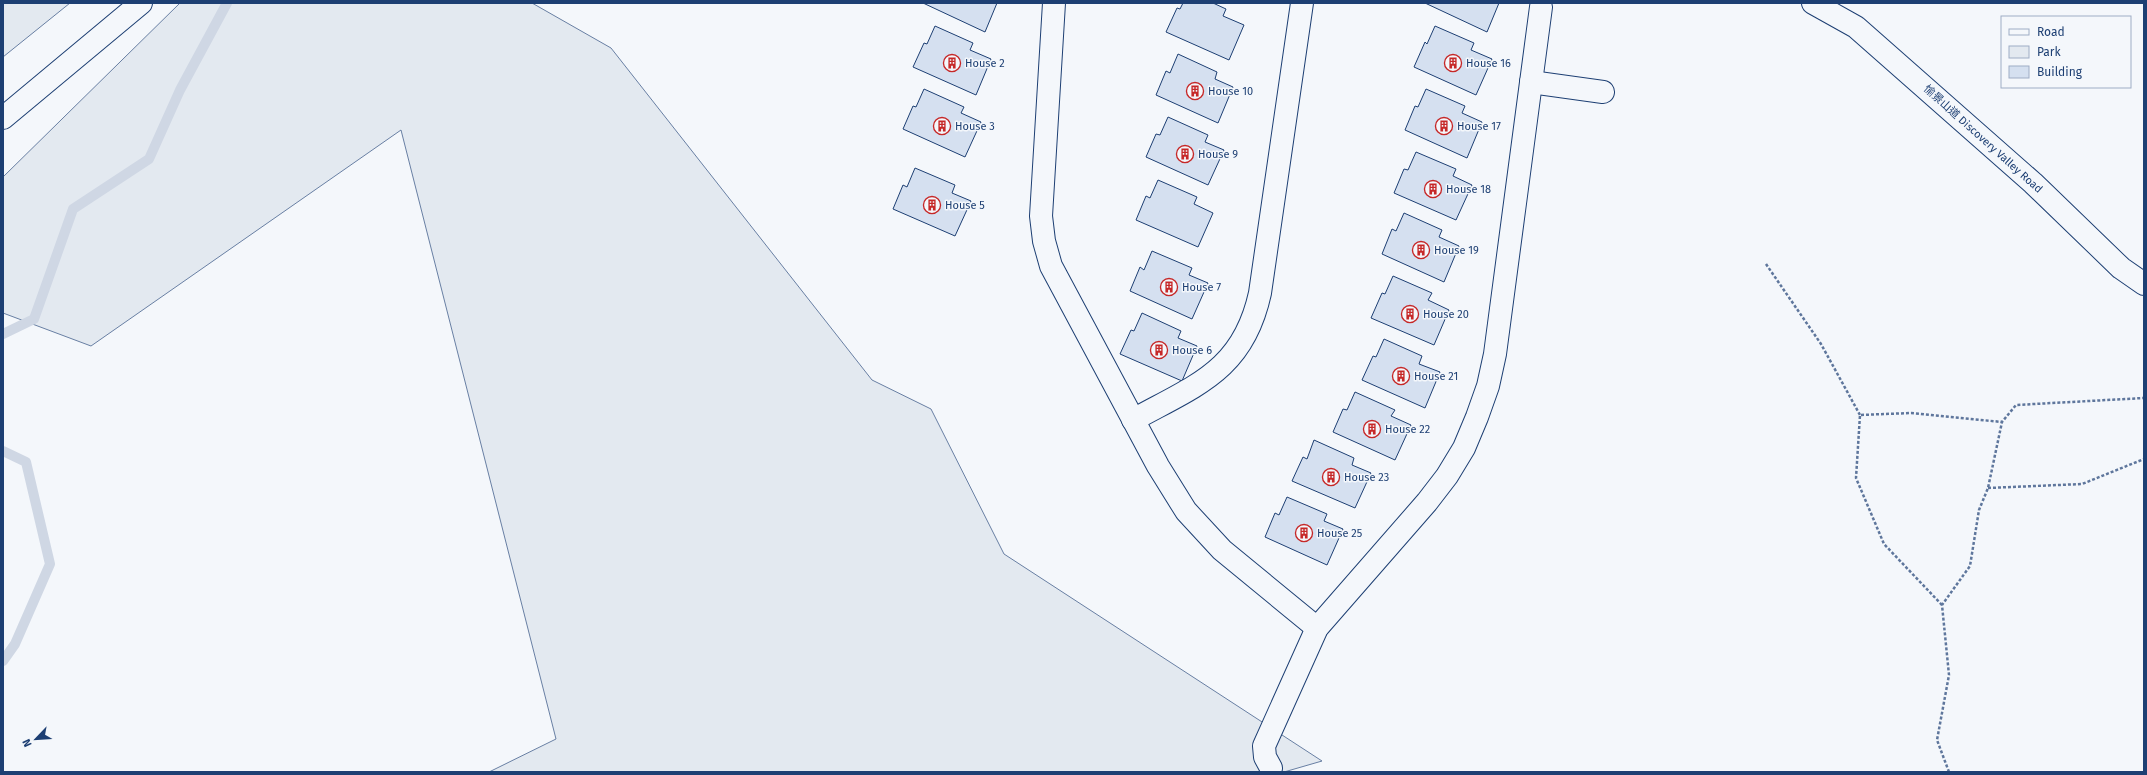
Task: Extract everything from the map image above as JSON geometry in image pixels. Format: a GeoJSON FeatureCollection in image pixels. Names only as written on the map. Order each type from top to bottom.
{"type":"FeatureCollection","features":[{"type":"Feature","properties":{"kind":"street"},"geometry":{"type":"LineString","coordinates":[[3,118],[141,3]]}},
{"type":"Feature","properties":{"kind":"street"},"geometry":{"type":"LineString","coordinates":[[1054,3],[1041,216],[1044,241],[1051,266],[1062,289],[1171,488],[1203,531],[1222,550],[1317,628]]}},
{"type":"Feature","properties":{"kind":"street"},"geometry":{"type":"LineString","coordinates":[[1133,420],[1210,376],[1225,364],[1238,348],[1248,331],[1255,313],[1260,293],[1302,3]]}},
{"type":"Feature","properties":{"kind":"street","name":"愉景山道 Discovery Valley Road"},"geometry":{"type":"LineString","coordinates":[[1813,3],[1856,27],[2033,183],[2121,268],[2144,284]]}},
{"type":"Feature","properties":{"kind":"street"},"geometry":{"type":"LineString","coordinates":[[1271,768],[1266,757],[1264,746],[1317,628],[1427,502],[1447,476],[1464,448],[1478,417],[1488,386],[1495,354],[1541,7]]}},
{"type":"Feature","properties":{"kind":"street"},"geometry":{"type":"LineString","coordinates":[[1531,82],[1603,92]]}},
{"type":"Feature","properties":{"kind":"path"},"geometry":{"type":"LineString","coordinates":[[1766,264],[1821,344],[1860,415],[1856,478],[1884,544],[1942,605],[1949,675],[1937,740],[1949,772]]}},
{"type":"Feature","properties":{"kind":"path"},"geometry":{"type":"LineString","coordinates":[[1942,605],[1970,566],[1979,510],[1988,488],[2002,422],[2016,405],[2144,398]]}},
{"type":"Feature","properties":{"kind":"path"},"geometry":{"type":"LineString","coordinates":[[1860,415],[1911,413],[2002,422]]}},
{"type":"Feature","properties":{"kind":"path"},"geometry":{"type":"LineString","coordinates":[[1988,488],[2082,484],[2144,459]]}},
{"type":"Feature","properties":{"kind":"green space"},"geometry":{"type":"Polygon","coordinates":[[[3,3],[70,3],[3,57],[3,3]]]}},
{"type":"Feature","properties":{"kind":"green space"},"geometry":{"type":"Polygon","coordinates":[[[180,3],[532,3],[611,48],[872,380],[931,409],[1004,554],[1322,761],[1284,772],[489,772],[556,739],[401,130],[91,346],[3,313],[3,177],[180,3]]]}},
{"type":"Feature","properties":{"kind":"building"},"geometry":{"type":"Polygon","coordinates":[[[923,3],[997,3],[985,32],[923,3]]]}},
{"type":"Feature","properties":{"kind":"building"},"geometry":{"type":"Polygon","coordinates":[[[1183,3],[1213,3],[1226,9],[1223,16],[1244,25],[1229,60],[1166,32],[1177,8],[1180,9],[1183,3]]]}},
{"type":"Feature","properties":{"kind":"building"},"geometry":{"type":"Polygon","coordinates":[[[1425,3],[1499,3],[1487,32],[1425,3]]]}},
{"type":"Feature","properties":{"kind":"building","name":"House 2"},"geometry":{"type":"Polygon","coordinates":[[[935,26],[973,43],[970,50],[991,59],[976,95],[913,67],[924,43],[927,44],[935,26]]]}},
{"type":"Feature","properties":{"kind":"building","name":"House 16"},"geometry":{"type":"Polygon","coordinates":[[[1435,26],[1474,43],[1471,50],[1492,59],[1476,95],[1414,67],[1425,42],[1427,44],[1435,26]]]}},
{"type":"Feature","properties":{"kind":"building","name":"House 10"},"geometry":{"type":"Polygon","coordinates":[[[1178,54],[1217,72],[1215,79],[1233,87],[1218,123],[1156,95],[1166,71],[1170,73],[1178,54]]]}},
{"type":"Feature","properties":{"kind":"building","name":"House 3"},"geometry":{"type":"Polygon","coordinates":[[[924,89],[964,107],[961,113],[981,122],[965,157],[903,129],[913,106],[916,107],[924,89]]]}},
{"type":"Feature","properties":{"kind":"building","name":"House 17"},"geometry":{"type":"Polygon","coordinates":[[[1426,89],[1465,106],[1462,113],[1482,122],[1467,158],[1405,130],[1415,106],[1418,107],[1426,89]]]}},
{"type":"Feature","properties":{"kind":"building","name":"House 9"},"geometry":{"type":"Polygon","coordinates":[[[1168,117],[1208,135],[1205,142],[1224,150],[1208,185],[1146,157],[1156,134],[1160,135],[1168,117]]]}},
{"type":"Feature","properties":{"kind":"building","name":"House 18"},"geometry":{"type":"Polygon","coordinates":[[[1416,152],[1456,169],[1453,176],[1472,185],[1456,220],[1394,193],[1404,169],[1408,170],[1416,152]]]}},
{"type":"Feature","properties":{"kind":"building","name":"House 5"},"geometry":{"type":"Polygon","coordinates":[[[915,168],[955,185],[952,193],[971,201],[955,236],[893,209],[903,185],[907,187],[915,168]]]}},
{"type":"Feature","properties":{"kind":"building"},"geometry":{"type":"Polygon","coordinates":[[[1158,180],[1197,197],[1194,204],[1213,213],[1198,247],[1136,220],[1146,196],[1150,198],[1158,180]]]}},
{"type":"Feature","properties":{"kind":"building","name":"House 19"},"geometry":{"type":"Polygon","coordinates":[[[1404,213],[1442,230],[1439,237],[1459,246],[1444,282],[1382,254],[1392,229],[1396,231],[1404,213]]]}},
{"type":"Feature","properties":{"kind":"building","name":"House 7"},"geometry":{"type":"Polygon","coordinates":[[[1152,251],[1192,268],[1189,275],[1208,283],[1192,319],[1130,291],[1140,267],[1144,270],[1152,251]]]}},
{"type":"Feature","properties":{"kind":"building","name":"House 20"},"geometry":{"type":"Polygon","coordinates":[[[1393,276],[1432,293],[1428,300],[1449,310],[1434,345],[1371,318],[1382,293],[1385,294],[1393,276]]]}},
{"type":"Feature","properties":{"kind":"building","name":"House 6"},"geometry":{"type":"Polygon","coordinates":[[[1142,313],[1181,331],[1178,338],[1197,346],[1182,381],[1120,354],[1131,330],[1134,331],[1142,313]]]}},
{"type":"Feature","properties":{"kind":"building","name":"House 21"},"geometry":{"type":"Polygon","coordinates":[[[1384,339],[1422,356],[1419,364],[1440,372],[1425,408],[1362,380],[1373,356],[1376,357],[1384,339]]]}},
{"type":"Feature","properties":{"kind":"building","name":"House 22"},"geometry":{"type":"Polygon","coordinates":[[[1355,392],[1395,410],[1391,416],[1411,425],[1395,460],[1333,432],[1343,409],[1347,410],[1355,392]]]}},
{"type":"Feature","properties":{"kind":"building","name":"House 23"},"geometry":{"type":"Polygon","coordinates":[[[1314,440],[1354,458],[1352,465],[1371,473],[1355,508],[1292,481],[1303,457],[1307,459],[1314,440]]]}},
{"type":"Feature","properties":{"kind":"building","name":"House 25"},"geometry":{"type":"Polygon","coordinates":[[[1287,497],[1327,514],[1324,521],[1343,529],[1327,565],[1265,537],[1275,513],[1279,515],[1287,497]]]}},
{"type":"Feature","properties":{"kind":"waterway"},"geometry":{"type":"LineString","coordinates":[[3,334],[34,319],[73,209],[149,159],[180,90],[227,3]]}},
{"type":"Feature","properties":{"kind":"waterway"},"geometry":{"type":"LineString","coordinates":[[3,451],[26,462],[50,564],[15,644],[3,661]]}},
{"type":"Feature","properties":{"kind":"place","name":"House 2"},"geometry":{"type":"Point","coordinates":[952,63]}},
{"type":"Feature","properties":{"kind":"place","name":"House 16"},"geometry":{"type":"Point","coordinates":[1453,63]}},
{"type":"Feature","properties":{"kind":"place","name":"House 10"},"geometry":{"type":"Point","coordinates":[1195,91]}},
{"type":"Feature","properties":{"kind":"place","name":"House 3"},"geometry":{"type":"Point","coordinates":[942,126]}},
{"type":"Feature","properties":{"kind":"place","name":"House 17"},"geometry":{"type":"Point","coordinates":[1444,126]}},
{"type":"Feature","properties":{"kind":"place","name":"House 9"},"geometry":{"type":"Point","coordinates":[1185,154]}},
{"type":"Feature","properties":{"kind":"place","name":"House 18"},"geometry":{"type":"Point","coordinates":[1433,189]}},
{"type":"Feature","properties":{"kind":"place","name":"House 5"},"geometry":{"type":"Point","coordinates":[932,205]}},
{"type":"Feature","properties":{"kind":"place","name":"House 19"},"geometry":{"type":"Point","coordinates":[1421,250]}},
{"type":"Feature","properties":{"kind":"place","name":"House 7"},"geometry":{"type":"Point","coordinates":[1169,287]}},
{"type":"Feature","properties":{"kind":"place","name":"House 20"},"geometry":{"type":"Point","coordinates":[1410,314]}},
{"type":"Feature","properties":{"kind":"place","name":"House 6"},"geometry":{"type":"Point","coordinates":[1159,350]}},
{"type":"Feature","properties":{"kind":"place","name":"House 21"},"geometry":{"type":"Point","coordinates":[1401,376]}},
{"type":"Feature","properties":{"kind":"place","name":"House 22"},"geometry":{"type":"Point","coordinates":[1372,429]}},
{"type":"Feature","properties":{"kind":"place","name":"House 23"},"geometry":{"type":"Point","coordinates":[1331,477]}},
{"type":"Feature","properties":{"kind":"place","name":"House 25"},"geometry":{"type":"Point","coordinates":[1304,533]}}]}
